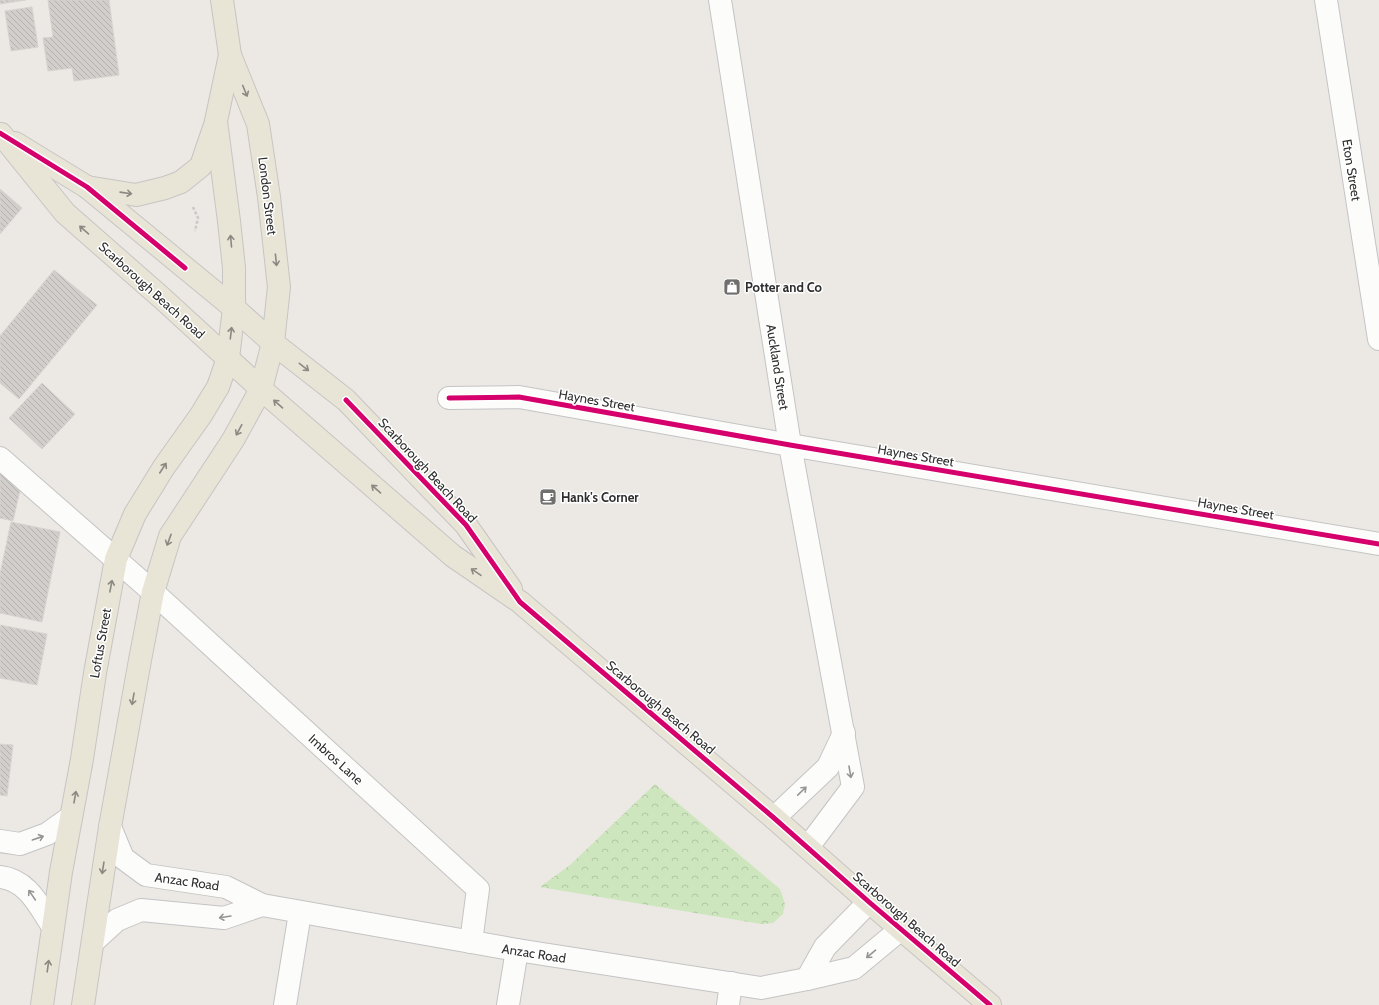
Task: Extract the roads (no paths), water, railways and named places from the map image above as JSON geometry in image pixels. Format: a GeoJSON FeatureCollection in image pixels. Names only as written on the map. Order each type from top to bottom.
{"type":"FeatureCollection","features":[{"type":"Feature","properties":{"kind":"main road","name":"London Street"},"geometry":{"type":"LineString","coordinates":[[222,0],[230,55],[258,124],[268,190],[279,287],[273,343]]}},
{"type":"Feature","properties":{"kind":"main road","name":"London Street"},"geometry":{"type":"LineString","coordinates":[[230,55],[216,121],[234,268],[234,308]]}},
{"type":"Feature","properties":{"kind":"main road"},"geometry":{"type":"LineString","coordinates":[[87,187],[136,195],[165,188],[180,182],[201,166],[216,121]]}},
{"type":"Feature","properties":{"kind":"main road","name":"Scarborough Beach Road"},"geometry":{"type":"LineString","coordinates":[[1,133],[87,187],[234,308],[273,343],[346,400],[466,525],[520,602]]}},
{"type":"Feature","properties":{"kind":"main road","name":"Scarborough Beach Road"},"geometry":{"type":"LineString","coordinates":[[1,133],[65,213],[163,299],[261,389],[453,556],[520,602],[808,847],[869,902],[990,1005]]}},
{"type":"Feature","properties":{"kind":"main road","name":"Loftus Street"},"geometry":{"type":"LineString","coordinates":[[42,1005],[61,872],[82,759],[94,674],[116,559],[135,514],[164,467],[218,387],[228,358],[234,308]]}},
{"type":"Feature","properties":{"kind":"main road"},"geometry":{"type":"LineString","coordinates":[[84,1005],[110,827],[153,592],[170,536],[234,440],[261,389],[273,343]]}},
{"type":"Feature","properties":{"kind":"street","name":"Auckland Street"},"geometry":{"type":"LineString","coordinates":[[720,0],[790,445],[853,787],[808,847]]}},
{"type":"Feature","properties":{"kind":"street","name":"Eton Street"},"geometry":{"type":"LineString","coordinates":[[1326,0],[1379,339]]}},
{"type":"Feature","properties":{"kind":"street","name":"Haynes Street"},"geometry":{"type":"LineString","coordinates":[[449,398],[519,397],[790,445],[1379,544]]}},
{"type":"Feature","properties":{"kind":"street"},"geometry":{"type":"LineString","coordinates":[[0,458],[153,592]]}},
{"type":"Feature","properties":{"kind":"street","name":"Imbros Lane"},"geometry":{"type":"LineString","coordinates":[[153,592],[478,889],[471,942]]}},
{"type":"Feature","properties":{"kind":"street"},"geometry":{"type":"LineString","coordinates":[[774,818],[828,767],[844,733]]}},
{"type":"Feature","properties":{"kind":"street"},"geometry":{"type":"LineString","coordinates":[[0,841],[20,844],[41,837],[48,834],[71,817]]}},
{"type":"Feature","properties":{"kind":"street","name":"Anzac Road"},"geometry":{"type":"LineString","coordinates":[[110,827],[123,858],[146,875],[226,887],[262,906],[517,950],[761,988],[854,968],[901,929]]}},
{"type":"Feature","properties":{"kind":"street"},"geometry":{"type":"LineString","coordinates":[[0,876],[9,878],[27,888],[53,927]]}},
{"type":"Feature","properties":{"kind":"street"},"geometry":{"type":"LineString","coordinates":[[807,979],[825,948],[869,902]]}},
{"type":"Feature","properties":{"kind":"street","name":"Anzac Road"},"geometry":{"type":"LineString","coordinates":[[93,942],[117,920],[141,910],[224,918],[262,906]]}},
{"type":"Feature","properties":{"kind":"street"},"geometry":{"type":"LineString","coordinates":[[286,1005],[300,913]]}},
{"type":"Feature","properties":{"kind":"street"},"geometry":{"type":"LineString","coordinates":[[508,1005],[517,950]]}},
{"type":"Feature","properties":{"kind":"street"},"geometry":{"type":"LineString","coordinates":[[728,1005],[731,983]]}},
{"type":"Feature","properties":{"kind":"place","name":"Potter and Co"},"geometry":{"type":"Point","coordinates":[732,287]}},
{"type":"Feature","properties":{"kind":"place","name":"Hank's Corner"},"geometry":{"type":"Point","coordinates":[548,497]}}]}
